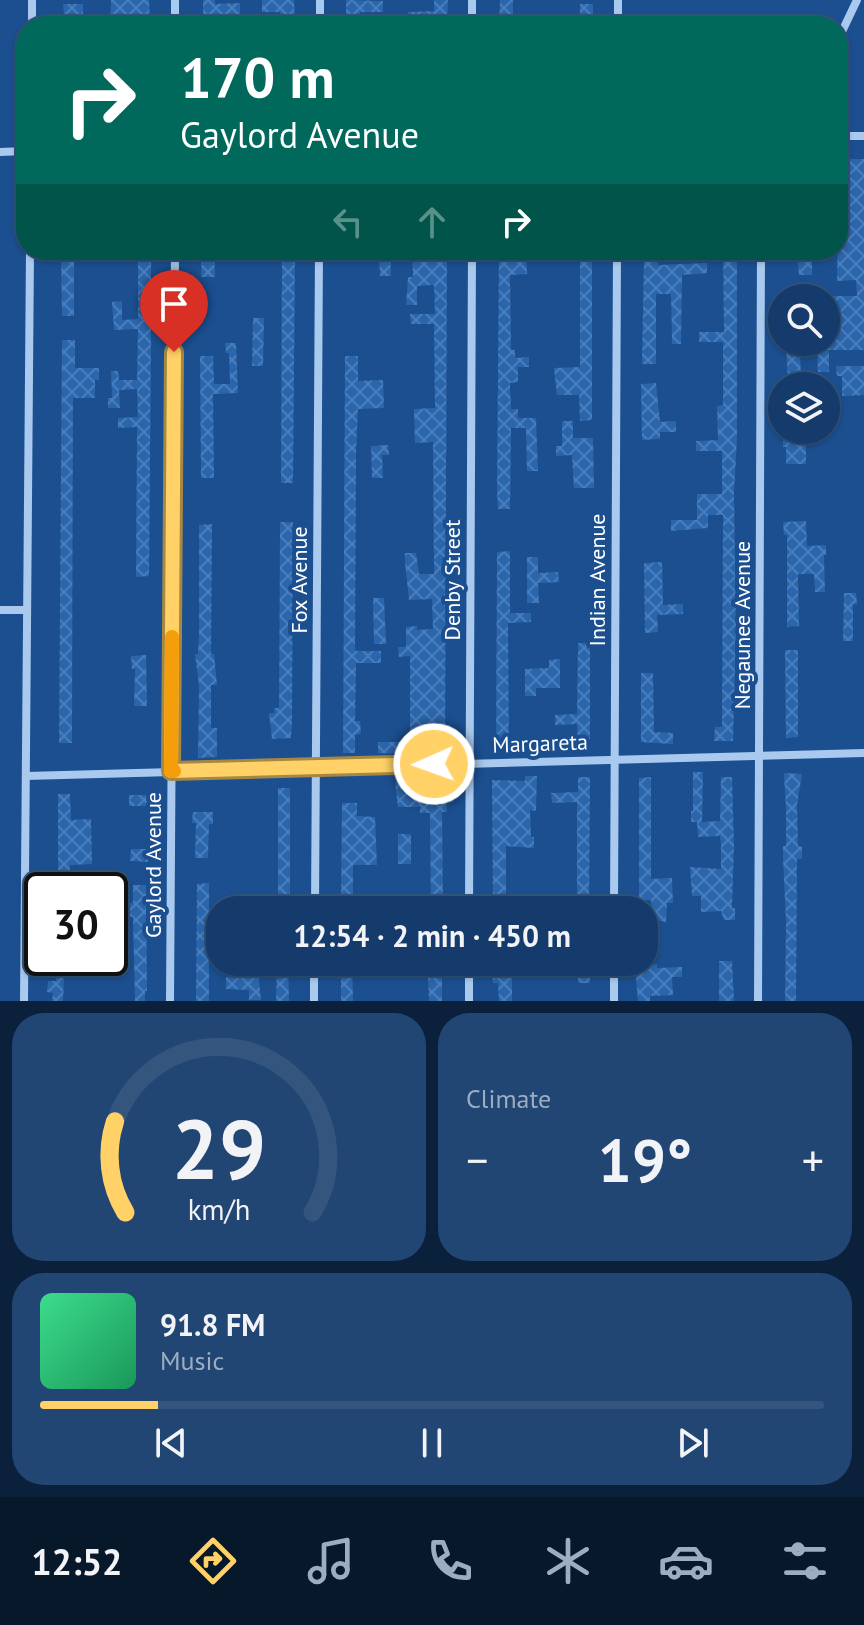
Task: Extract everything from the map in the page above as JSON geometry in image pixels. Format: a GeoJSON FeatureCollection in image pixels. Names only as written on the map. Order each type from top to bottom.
{"type":"FeatureCollection","features":[{"type":"Feature","properties":{"kind":"street"},"geometry":{"type":"LineString","coordinates":[[848,19],[857,0]]}},
{"type":"Feature","properties":{"kind":"street"},"geometry":{"type":"LineString","coordinates":[[24,1001],[30,260]]}},
{"type":"Feature","properties":{"kind":"street","name":"Gaylord Avenue"},"geometry":{"type":"LineString","coordinates":[[170,1001],[175,260]]}},
{"type":"Feature","properties":{"kind":"street","name":"Fox Avenue"},"geometry":{"type":"LineString","coordinates":[[315,896],[319,260]]}},
{"type":"Feature","properties":{"kind":"street","name":"Denby Street"},"geometry":{"type":"LineString","coordinates":[[469,896],[472,260]]}},
{"type":"Feature","properties":{"kind":"street","name":"Indian Avenue"},"geometry":{"type":"LineString","coordinates":[[614,896],[617,260]]}},
{"type":"Feature","properties":{"kind":"street","name":"Negaunee Avenue"},"geometry":{"type":"LineString","coordinates":[[758,1001],[761,260]]}},
{"type":"Feature","properties":{"kind":"street"},"geometry":{"type":"LineString","coordinates":[[0,610],[27,610]]}},
{"type":"Feature","properties":{"kind":"street","name":"Margareta"},"geometry":{"type":"LineString","coordinates":[[26,776],[864,753]]}},
{"type":"Feature","properties":{"kind":"street"},"geometry":{"type":"LineString","coordinates":[[314,976],[314,1001]]}},
{"type":"Feature","properties":{"kind":"street"},"geometry":{"type":"LineString","coordinates":[[469,976],[469,1001]]}},
{"type":"Feature","properties":{"kind":"street"},"geometry":{"type":"LineString","coordinates":[[614,976],[614,1001]]}},
{"type":"Feature","properties":{"kind":"building"},"geometry":{"type":"Polygon","coordinates":[[[111,0],[149,0],[150,16],[110,16],[111,0]]]}},
{"type":"Feature","properties":{"kind":"building"},"geometry":{"type":"Polygon","coordinates":[[[203,0],[215,0],[215,4],[240,3],[240,16],[203,16],[203,0]]]}},
{"type":"Feature","properties":{"kind":"building"},"geometry":{"type":"Polygon","coordinates":[[[262,0],[294,0],[295,16],[262,12],[262,0]]]}},
{"type":"Feature","properties":{"kind":"building"},"geometry":{"type":"Polygon","coordinates":[[[346,0],[383,1],[383,12],[360,12],[360,16],[346,16],[346,0]]]}},
{"type":"Feature","properties":{"kind":"building"},"geometry":{"type":"Polygon","coordinates":[[[434,0],[448,0],[447,16],[408,16],[408,12],[434,11],[434,0]]]}},
{"type":"Feature","properties":{"kind":"building"},"geometry":{"type":"Polygon","coordinates":[[[500,0],[513,0],[513,16],[499,16],[500,0]]]}},
{"type":"Feature","properties":{"kind":"building"},"geometry":{"type":"Polygon","coordinates":[[[63,4],[83,4],[83,16],[64,16],[63,4]]]}},
{"type":"Feature","properties":{"kind":"building"},"geometry":{"type":"Polygon","coordinates":[[[580,4],[593,4],[593,16],[580,16],[580,4]]]}},
{"type":"Feature","properties":{"kind":"building"},"geometry":{"type":"Polygon","coordinates":[[[848,159],[864,159],[864,350],[840,350],[840,296],[857,296],[856,280],[837,281],[837,260],[848,260],[848,159]]]}},
{"type":"Feature","properties":{"kind":"building"},"geometry":{"type":"Polygon","coordinates":[[[61,260],[74,260],[74,316],[62,316],[61,260]]]}},
{"type":"Feature","properties":{"kind":"building"},"geometry":{"type":"Polygon","coordinates":[[[138,260],[151,260],[149,576],[136,577],[137,427],[118,428],[118,418],[138,417],[137,389],[119,390],[120,408],[108,408],[108,398],[112,398],[111,371],[118,371],[119,380],[137,380],[138,329],[114,330],[112,302],[122,301],[122,320],[138,319],[138,260]]]}},
{"type":"Feature","properties":{"kind":"building"},"geometry":{"type":"Polygon","coordinates":[[[202,260],[214,260],[215,277],[201,277],[202,260]]]}},
{"type":"Feature","properties":{"kind":"building"},"geometry":{"type":"Polygon","coordinates":[[[282,260],[295,260],[293,483],[281,483],[282,260]]]}},
{"type":"Feature","properties":{"kind":"building"},"geometry":{"type":"Polygon","coordinates":[[[379,260],[390,260],[391,276],[380,276],[379,260]]]}},
{"type":"Feature","properties":{"kind":"building"},"geometry":{"type":"Polygon","coordinates":[[[412,260],[447,260],[445,752],[432,752],[432,729],[410,730],[410,656],[399,657],[398,647],[406,647],[406,627],[433,629],[432,599],[409,600],[405,563],[405,553],[416,553],[419,574],[434,574],[433,442],[415,443],[414,409],[435,408],[434,324],[411,324],[410,314],[435,314],[434,285],[417,286],[417,305],[406,305],[408,277],[413,277],[412,260]]]}},
{"type":"Feature","properties":{"kind":"building"},"geometry":{"type":"Polygon","coordinates":[[[499,260],[526,260],[527,274],[510,275],[511,350],[515,350],[515,358],[529,357],[529,367],[518,367],[518,382],[510,383],[511,409],[518,409],[518,418],[536,418],[538,471],[527,471],[526,428],[511,428],[510,509],[498,509],[499,260]]]}},
{"type":"Feature","properties":{"kind":"building"},"geometry":{"type":"Polygon","coordinates":[[[580,260],[592,260],[592,420],[580,421],[579,395],[557,395],[554,368],[580,367],[580,260]]]}},
{"type":"Feature","properties":{"kind":"building"},"geometry":{"type":"Polygon","coordinates":[[[644,260],[658,260],[658,265],[707,263],[707,273],[682,275],[681,344],[672,344],[671,294],[656,294],[656,364],[642,364],[644,260]]]}},
{"type":"Feature","properties":{"kind":"building"},"geometry":{"type":"Polygon","coordinates":[[[723,260],[737,260],[733,741],[714,741],[715,727],[722,727],[723,515],[708,515],[708,528],[671,531],[671,520],[697,520],[697,494],[722,494],[722,451],[696,451],[696,441],[718,440],[717,406],[723,405],[723,342],[699,342],[699,332],[724,332],[723,260]]]}},
{"type":"Feature","properties":{"kind":"building"},"geometry":{"type":"Polygon","coordinates":[[[798,260],[812,260],[812,275],[799,275],[798,260]]]}},
{"type":"Feature","properties":{"kind":"building"},"geometry":{"type":"Polygon","coordinates":[[[253,318],[264,318],[263,366],[252,366],[253,318]]]}},
{"type":"Feature","properties":{"kind":"building"},"geometry":{"type":"Polygon","coordinates":[[[62,340],[75,340],[75,368],[99,368],[95,398],[73,398],[72,743],[59,743],[62,340]]]}},
{"type":"Feature","properties":{"kind":"building"},"geometry":{"type":"Polygon","coordinates":[[[225,343],[236,343],[238,393],[213,394],[214,478],[201,478],[200,356],[213,356],[214,384],[230,384],[229,353],[226,353],[225,343]]]}},
{"type":"Feature","properties":{"kind":"building"},"geometry":{"type":"Polygon","coordinates":[[[345,356],[358,356],[358,381],[383,380],[384,408],[358,409],[355,648],[356,651],[381,651],[381,663],[356,663],[355,721],[360,721],[361,734],[355,735],[355,753],[343,753],[345,356]]]}},
{"type":"Feature","properties":{"kind":"building"},"geometry":{"type":"Polygon","coordinates":[[[787,356],[800,356],[801,372],[787,372],[787,356]]]}},
{"type":"Feature","properties":{"kind":"building"},"geometry":{"type":"Polygon","coordinates":[[[817,356],[829,356],[829,372],[818,372],[817,356]]]}},
{"type":"Feature","properties":{"kind":"building"},"geometry":{"type":"Polygon","coordinates":[[[836,366],[864,366],[864,395],[842,396],[842,376],[837,372],[836,366]]]}},
{"type":"Feature","properties":{"kind":"building"},"geometry":{"type":"Polygon","coordinates":[[[656,383],[660,422],[676,421],[676,432],[660,432],[660,439],[642,440],[641,384],[656,383]]]}},
{"type":"Feature","properties":{"kind":"building"},"geometry":{"type":"Polygon","coordinates":[[[562,421],[573,421],[573,438],[593,438],[594,488],[574,488],[572,455],[556,456],[556,446],[562,446],[562,421]]]}},
{"type":"Feature","properties":{"kind":"building"},"geometry":{"type":"Polygon","coordinates":[[[783,444],[806,444],[806,464],[786,464],[786,447],[783,444]]]}},
{"type":"Feature","properties":{"kind":"building"},"geometry":{"type":"Polygon","coordinates":[[[388,445],[389,455],[382,455],[383,478],[372,478],[371,446],[388,445]]]}},
{"type":"Feature","properties":{"kind":"building"},"geometry":{"type":"Polygon","coordinates":[[[806,521],[807,546],[826,545],[825,592],[815,592],[814,574],[798,574],[799,626],[787,627],[787,535],[784,535],[783,522],[806,521]]]}},
{"type":"Feature","properties":{"kind":"building"},"geometry":{"type":"Polygon","coordinates":[[[280,522],[293,522],[292,721],[291,738],[272,739],[269,713],[275,713],[274,708],[279,708],[280,522]]]}},
{"type":"Feature","properties":{"kind":"building"},"geometry":{"type":"Polygon","coordinates":[[[212,524],[211,654],[214,654],[217,685],[211,685],[211,728],[217,728],[217,757],[198,758],[199,685],[195,654],[198,654],[199,635],[199,525],[212,524]]]}},
{"type":"Feature","properties":{"kind":"building"},"geometry":{"type":"Polygon","coordinates":[[[510,551],[510,613],[531,613],[531,622],[508,623],[509,749],[496,749],[497,552],[510,551]]]}},
{"type":"Feature","properties":{"kind":"building"},"geometry":{"type":"Polygon","coordinates":[[[527,557],[538,557],[538,573],[558,572],[559,582],[538,583],[539,603],[527,603],[527,557]]]}},
{"type":"Feature","properties":{"kind":"building"},"geometry":{"type":"Polygon","coordinates":[[[662,562],[663,605],[683,604],[683,614],[657,615],[658,632],[645,633],[644,563],[662,562]]]}},
{"type":"Feature","properties":{"kind":"building"},"geometry":{"type":"Polygon","coordinates":[[[844,593],[856,593],[853,641],[843,641],[844,593]]]}},
{"type":"Feature","properties":{"kind":"building"},"geometry":{"type":"Polygon","coordinates":[[[373,598],[384,598],[386,644],[374,644],[373,598]]]}},
{"type":"Feature","properties":{"kind":"building"},"geometry":{"type":"Polygon","coordinates":[[[578,643],[590,643],[590,748],[578,748],[577,724],[555,725],[555,715],[577,714],[578,643]]]}},
{"type":"Feature","properties":{"kind":"building"},"geometry":{"type":"Polygon","coordinates":[[[785,650],[798,650],[798,737],[786,738],[785,650]]]}},
{"type":"Feature","properties":{"kind":"building"},"geometry":{"type":"Polygon","coordinates":[[[146,655],[147,706],[134,706],[135,669],[132,669],[131,656],[146,655]]]}},
{"type":"Feature","properties":{"kind":"building"},"geometry":{"type":"Polygon","coordinates":[[[560,659],[560,688],[536,688],[536,696],[525,696],[525,669],[549,668],[549,660],[560,659]]]}},
{"type":"Feature","properties":{"kind":"building"},"geometry":{"type":"Polygon","coordinates":[[[641,673],[653,673],[654,732],[673,733],[673,744],[641,742],[641,673]]]}},
{"type":"Feature","properties":{"kind":"building"},"geometry":{"type":"Polygon","coordinates":[[[378,742],[414,742],[414,754],[378,753],[378,742]]]}},
{"type":"Feature","properties":{"kind":"building"},"geometry":{"type":"Polygon","coordinates":[[[693,772],[703,772],[702,822],[720,821],[721,777],[732,777],[732,908],[735,908],[735,920],[724,920],[721,911],[701,912],[701,896],[692,896],[690,867],[721,869],[720,836],[698,837],[697,822],[691,822],[693,772]]]}},
{"type":"Feature","properties":{"kind":"building"},"geometry":{"type":"Polygon","coordinates":[[[784,773],[802,774],[797,805],[798,846],[802,847],[802,859],[797,859],[796,1001],[785,1001],[784,773]]]}},
{"type":"Feature","properties":{"kind":"building"},"geometry":{"type":"Polygon","coordinates":[[[525,776],[537,776],[536,811],[530,810],[534,848],[506,846],[506,896],[493,896],[492,780],[525,781],[525,776]]]}},
{"type":"Feature","properties":{"kind":"building"},"geometry":{"type":"Polygon","coordinates":[[[578,777],[590,777],[589,896],[577,896],[577,802],[552,803],[551,793],[578,792],[578,777]]]}},
{"type":"Feature","properties":{"kind":"building"},"geometry":{"type":"Polygon","coordinates":[[[651,777],[651,879],[672,878],[673,903],[667,903],[666,922],[658,920],[658,896],[639,896],[639,778],[651,777]]]}},
{"type":"Feature","properties":{"kind":"building"},"geometry":{"type":"Polygon","coordinates":[[[446,780],[447,812],[442,812],[443,896],[431,896],[430,813],[420,813],[420,807],[398,807],[395,782],[446,780]]]}},
{"type":"Feature","properties":{"kind":"building"},"geometry":{"type":"Polygon","coordinates":[[[278,788],[290,788],[290,896],[278,896],[278,788]]]}},
{"type":"Feature","properties":{"kind":"building"},"geometry":{"type":"Polygon","coordinates":[[[58,794],[70,794],[71,820],[91,819],[92,864],[70,865],[70,872],[58,872],[58,794]]]}},
{"type":"Feature","properties":{"kind":"building"},"geometry":{"type":"Polygon","coordinates":[[[129,795],[148,795],[148,806],[129,806],[129,795]]]}},
{"type":"Feature","properties":{"kind":"building"},"geometry":{"type":"Polygon","coordinates":[[[342,803],[357,803],[357,816],[375,817],[377,865],[353,865],[353,896],[341,896],[342,803]]]}},
{"type":"Feature","properties":{"kind":"building"},"geometry":{"type":"Polygon","coordinates":[[[193,812],[213,812],[213,824],[209,824],[208,858],[195,858],[196,823],[192,823],[193,812]]]}},
{"type":"Feature","properties":{"kind":"building"},"geometry":{"type":"Polygon","coordinates":[[[398,834],[411,834],[411,864],[398,864],[398,834]]]}},
{"type":"Feature","properties":{"kind":"building"},"geometry":{"type":"Polygon","coordinates":[[[131,849],[149,849],[148,862],[130,861],[131,849]]]}},
{"type":"Feature","properties":{"kind":"building"},"geometry":{"type":"Polygon","coordinates":[[[209,883],[209,896],[206,896],[206,976],[209,976],[209,1001],[196,1001],[197,884],[209,883]]]}},
{"type":"Feature","properties":{"kind":"building"},"geometry":{"type":"Polygon","coordinates":[[[133,885],[146,885],[145,1001],[135,1001],[133,917],[128,917],[128,903],[133,903],[133,885]]]}},
{"type":"Feature","properties":{"kind":"building"},"geometry":{"type":"Polygon","coordinates":[[[719,961],[732,961],[734,1001],[719,1001],[719,961]]]}},
{"type":"Feature","properties":{"kind":"building"},"geometry":{"type":"Polygon","coordinates":[[[682,967],[682,977],[672,977],[673,995],[650,996],[650,1001],[638,1001],[636,976],[658,976],[658,968],[682,967]]]}},
{"type":"Feature","properties":{"kind":"building"},"geometry":{"type":"Polygon","coordinates":[[[56,976],[64,976],[63,1001],[52,1001],[53,993],[47,992],[48,981],[56,981],[56,976]]]}},
{"type":"Feature","properties":{"kind":"building"},"geometry":{"type":"Polygon","coordinates":[[[259,976],[261,1000],[249,1000],[249,990],[226,989],[226,977],[259,976]]]}},
{"type":"Feature","properties":{"kind":"building"},"geometry":{"type":"Polygon","coordinates":[[[277,976],[288,976],[289,1001],[276,1001],[277,976]]]}},
{"type":"Feature","properties":{"kind":"building"},"geometry":{"type":"Polygon","coordinates":[[[341,976],[352,976],[353,1001],[341,1001],[341,976]]]}},
{"type":"Feature","properties":{"kind":"building"},"geometry":{"type":"Polygon","coordinates":[[[428,976],[442,976],[442,1001],[429,1001],[428,976]]]}},
{"type":"Feature","properties":{"kind":"building"},"geometry":{"type":"Polygon","coordinates":[[[493,976],[512,976],[512,1001],[499,1001],[498,983],[493,983],[493,976]]]}},
{"type":"Feature","properties":{"kind":"building"},"geometry":{"type":"Polygon","coordinates":[[[578,976],[590,976],[590,983],[578,983],[578,976]]]}},
{"type":"Feature","properties":{"kind":"slow traffic"},"geometry":{"type":"LineString","coordinates":[[172,637],[171,771],[174,771]]}},
{"type":"Feature","properties":{"kind":"route"},"geometry":{"type":"LineString","coordinates":[[174,352],[171,771],[434,764]]}}]}
